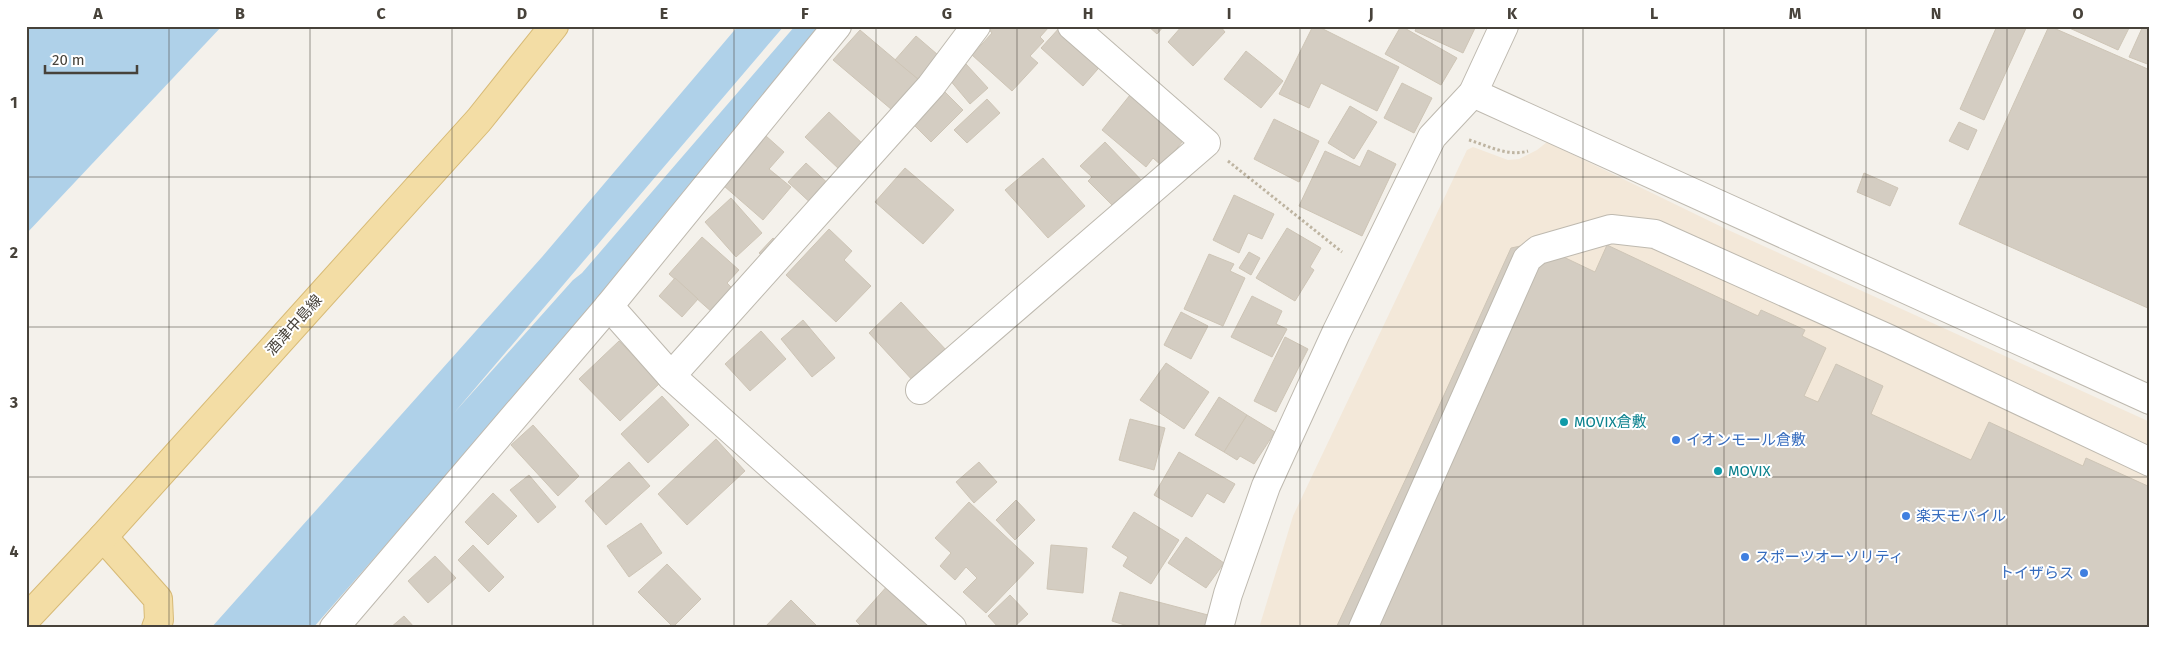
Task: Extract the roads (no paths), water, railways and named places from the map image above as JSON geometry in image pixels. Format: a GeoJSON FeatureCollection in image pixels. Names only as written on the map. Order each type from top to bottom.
{"type":"FeatureCollection","features":[{"type":"Feature","properties":{"kind":"main road","name":"酒津中島線"},"geometry":{"type":"LineString","coordinates":[[26,619],[103,537],[478,120],[554,26]]}},
{"type":"Feature","properties":{"kind":"main road"},"geometry":{"type":"LineString","coordinates":[[103,537],[158,599],[159,620],[156,628]]}},
{"type":"Feature","properties":{"kind":"street"},"geometry":{"type":"LineString","coordinates":[[334,628],[609,306],[837,26]]}},
{"type":"Feature","properties":{"kind":"street"},"geometry":{"type":"LineString","coordinates":[[671,376],[931,86],[976,26]]}},
{"type":"Feature","properties":{"kind":"street"},"geometry":{"type":"LineString","coordinates":[[920,390],[1206,143],[1072,26]]}},
{"type":"Feature","properties":{"kind":"street"},"geometry":{"type":"LineString","coordinates":[[1219,628],[1228,594],[1266,486],[1336,333],[1432,137],[1473,93],[1504,26]]}},
{"type":"Feature","properties":{"kind":"street"},"geometry":{"type":"LineString","coordinates":[[1473,93],[2150,400]]}},
{"type":"Feature","properties":{"kind":"street"},"geometry":{"type":"LineString","coordinates":[[1364,628],[1527,259],[1538,250],[1611,229],[1655,234],[1898,343],[2150,462]]}},
{"type":"Feature","properties":{"kind":"street"},"geometry":{"type":"LineString","coordinates":[[609,306],[671,376],[952,628]]}},
{"type":"Feature","properties":{"kind":"water"},"geometry":{"type":"Polygon","coordinates":[[[26,26],[222,26],[26,234],[26,26]]]}},
{"type":"Feature","properties":{"kind":"water"},"geometry":{"type":"Polygon","coordinates":[[[738,26],[784,26],[454,413],[573,280],[582,273],[795,26],[835,26],[600,300],[313,628],[211,628],[542,257],[738,26]]]}},
{"type":"Feature","properties":{"kind":"place","name":"MOVIX倉敷"},"geometry":{"type":"Point","coordinates":[1564,422]}},
{"type":"Feature","properties":{"kind":"place","name":"イオンモール倉敷"},"geometry":{"type":"Point","coordinates":[1676,440]}},
{"type":"Feature","properties":{"kind":"place","name":"MOVIX"},"geometry":{"type":"Point","coordinates":[1718,471]}},
{"type":"Feature","properties":{"kind":"place","name":"楽天モバイル"},"geometry":{"type":"Point","coordinates":[1906,516]}},
{"type":"Feature","properties":{"kind":"place","name":"スポーツオーソリティ"},"geometry":{"type":"Point","coordinates":[1745,557]}},
{"type":"Feature","properties":{"kind":"place","name":"トイザらス"},"geometry":{"type":"Point","coordinates":[2084,573]}}]}
